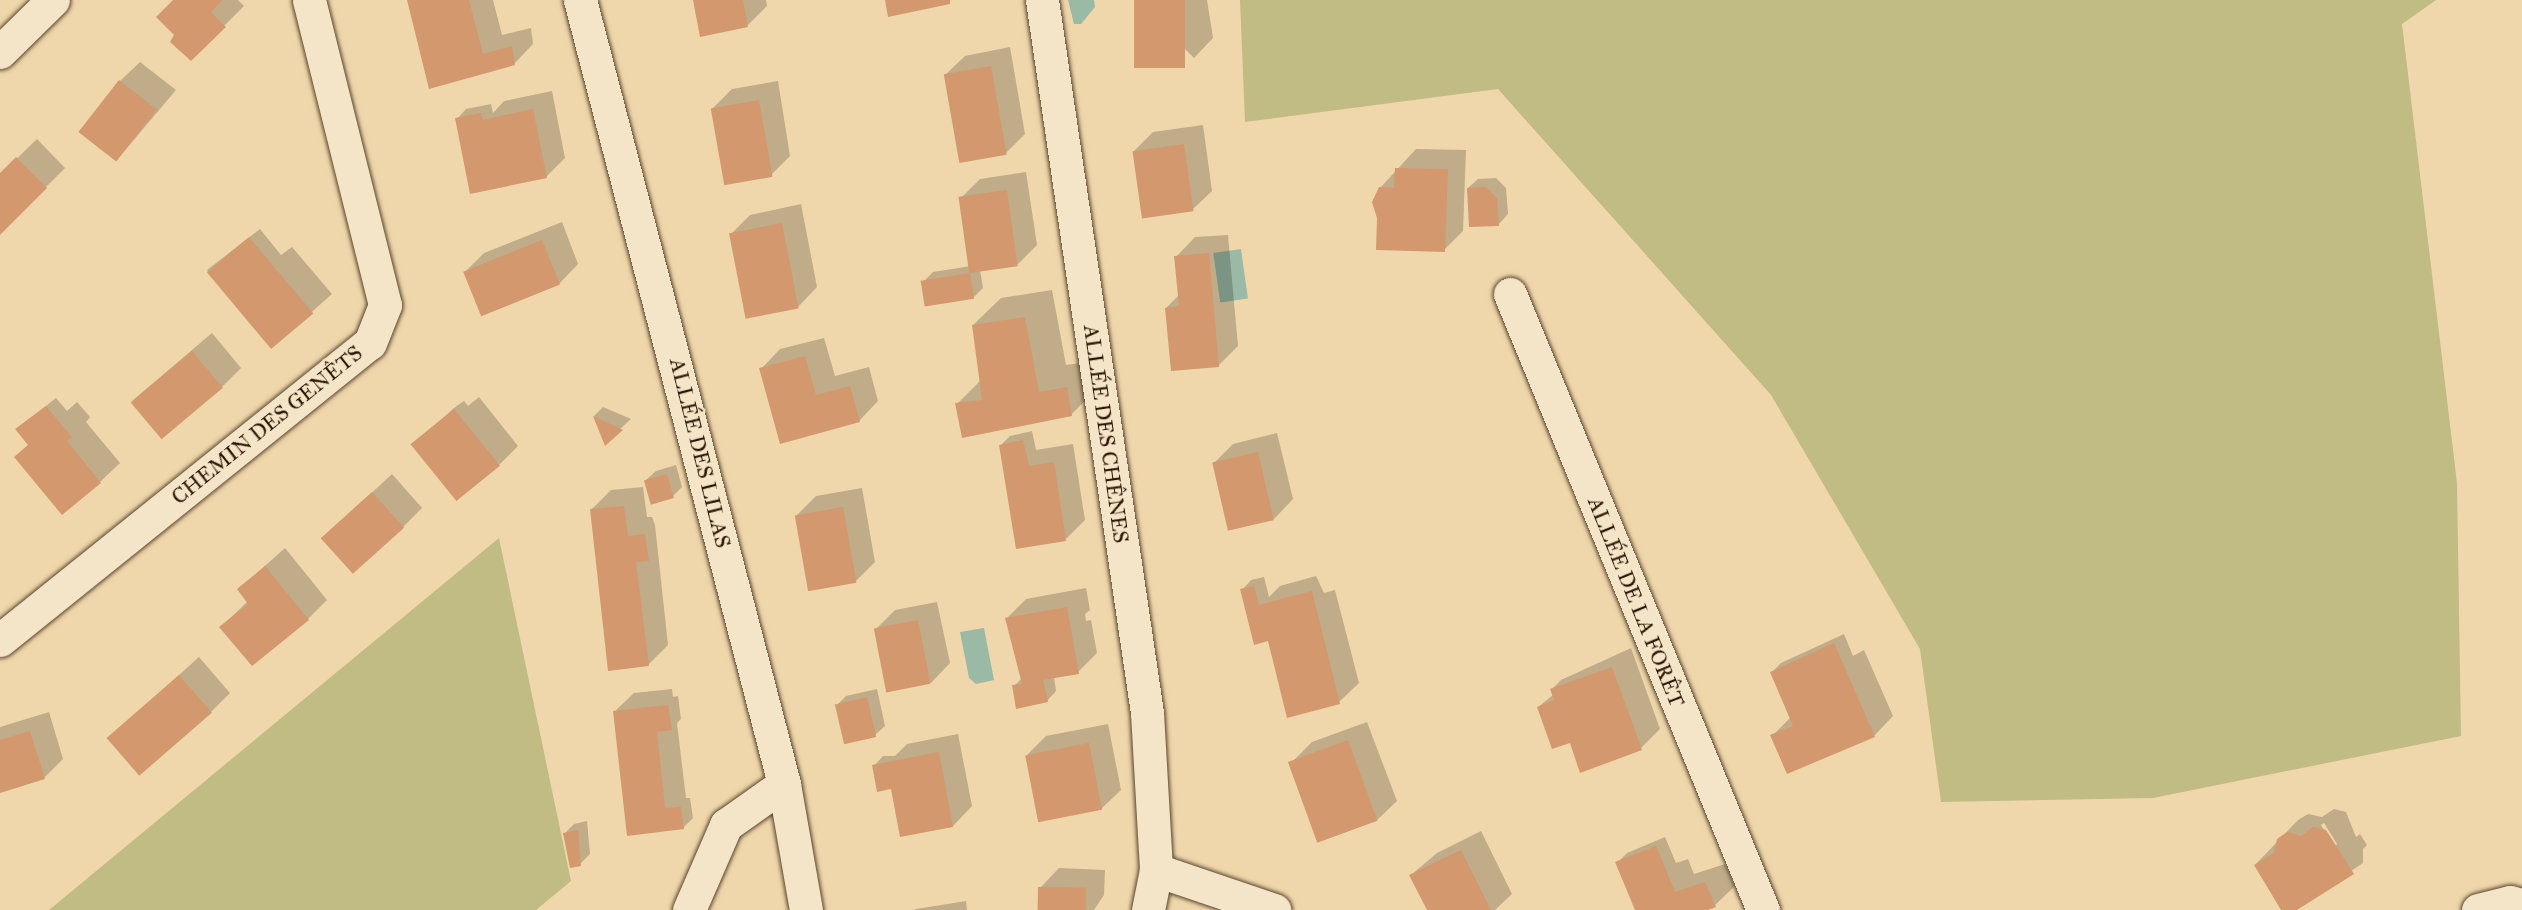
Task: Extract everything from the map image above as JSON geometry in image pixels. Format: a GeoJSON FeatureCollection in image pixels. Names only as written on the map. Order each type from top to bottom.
{"type":"FeatureCollection","features":[{"type":"Feature","properties":{"kind":"street"},"geometry":{"type":"LineString","coordinates":[[0,52],[53,0]]}},
{"type":"Feature","properties":{"kind":"street","name":"CHEMIN DES GENÊTS"},"geometry":{"type":"LineString","coordinates":[[0,640],[370,343],[385,304],[309,0]]}},
{"type":"Feature","properties":{"kind":"street","name":"ALLÉE DES LILAS"},"geometry":{"type":"LineString","coordinates":[[580,0],[784,784],[806,910]]}},
{"type":"Feature","properties":{"kind":"street","name":"ALLÉE DES CHÊNES"},"geometry":{"type":"LineString","coordinates":[[1042,0],[1147,713],[1156,870],[1148,910]]}},
{"type":"Feature","properties":{"kind":"street","name":"ALLÉE DE LA FORÊT"},"geometry":{"type":"LineString","coordinates":[[1510,294],[1762,910]]}},
{"type":"Feature","properties":{"kind":"street"},"geometry":{"type":"LineString","coordinates":[[689,910],[726,825],[784,784]]}},
{"type":"Feature","properties":{"kind":"street"},"geometry":{"type":"LineString","coordinates":[[1156,870],[1274,910]]}},
{"type":"Feature","properties":{"kind":"street"},"geometry":{"type":"LineString","coordinates":[[2478,910],[2521,897]]}},
{"type":"Feature","properties":{"kind":"shaded area"},"geometry":{"type":"Polygon","coordinates":[[[1068,0],[1094,0],[1095,7],[1081,24],[1074,24],[1068,0]]]}},
{"type":"Feature","properties":{"kind":"shaded area"},"geometry":{"type":"Polygon","coordinates":[[[1240,0],[2436,0],[2402,24],[2457,483],[2461,736],[2153,798],[1941,802],[1920,649],[1771,395],[1498,89],[1245,122],[1240,0]]]}},
{"type":"Feature","properties":{"kind":"shaded area"},"geometry":{"type":"Polygon","coordinates":[[[1241,249],[1248,299],[1220,302],[1213,253],[1241,249]]]}},
{"type":"Feature","properties":{"kind":"shaded area"},"geometry":{"type":"Polygon","coordinates":[[[499,538],[571,881],[536,910],[49,910],[499,538]]]}},
{"type":"Feature","properties":{"kind":"shaded area"},"geometry":{"type":"Polygon","coordinates":[[[984,628],[994,680],[976,684],[969,678],[960,632],[984,628]]]}},
{"type":"Feature","properties":{"kind":"building"},"geometry":{"type":"Polygon","coordinates":[[[173,0],[223,0],[211,12],[226,27],[191,61],[170,42],[174,35],[156,17],[173,0]]]}},
{"type":"Feature","properties":{"kind":"building"},"geometry":{"type":"Polygon","coordinates":[[[407,0],[469,0],[483,54],[512,46],[515,65],[429,89],[407,0]]]}},
{"type":"Feature","properties":{"kind":"building"},"geometry":{"type":"Polygon","coordinates":[[[693,0],[743,0],[748,27],[700,37],[693,0]]]}},
{"type":"Feature","properties":{"kind":"building"},"geometry":{"type":"Polygon","coordinates":[[[885,0],[950,0],[950,4],[888,17],[885,0]]]}},
{"type":"Feature","properties":{"kind":"building"},"geometry":{"type":"Polygon","coordinates":[[[1134,0],[1185,0],[1185,68],[1134,68],[1134,0]]]}},
{"type":"Feature","properties":{"kind":"building"},"geometry":{"type":"Polygon","coordinates":[[[991,66],[1007,155],[959,163],[944,74],[991,66]]]}},
{"type":"Feature","properties":{"kind":"building"},"geometry":{"type":"Polygon","coordinates":[[[119,80],[157,110],[116,162],[78,132],[119,80]]]}},
{"type":"Feature","properties":{"kind":"building"},"geometry":{"type":"Polygon","coordinates":[[[759,100],[773,177],[724,185],[711,109],[759,100]]]}},
{"type":"Feature","properties":{"kind":"building"},"geometry":{"type":"Polygon","coordinates":[[[533,109],[547,178],[470,194],[455,118],[481,113],[483,120],[533,109]]]}},
{"type":"Feature","properties":{"kind":"building"},"geometry":{"type":"Polygon","coordinates":[[[1184,144],[1193,211],[1142,219],[1133,151],[1184,144]]]}},
{"type":"Feature","properties":{"kind":"building"},"geometry":{"type":"Polygon","coordinates":[[[16,157],[47,188],[0,235],[0,173],[16,157]]]}},
{"type":"Feature","properties":{"kind":"building"},"geometry":{"type":"Polygon","coordinates":[[[1395,168],[1448,169],[1445,252],[1376,250],[1377,218],[1372,202],[1379,187],[1394,188],[1395,168]]]}},
{"type":"Feature","properties":{"kind":"building"},"geometry":{"type":"Polygon","coordinates":[[[1486,187],[1497,198],[1499,226],[1469,227],[1467,188],[1486,187]]]}},
{"type":"Feature","properties":{"kind":"building"},"geometry":{"type":"Polygon","coordinates":[[[1007,190],[1018,266],[969,273],[958,197],[1007,190]]]}},
{"type":"Feature","properties":{"kind":"building"},"geometry":{"type":"Polygon","coordinates":[[[782,223],[799,308],[746,319],[729,233],[782,223]]]}},
{"type":"Feature","properties":{"kind":"building"},"geometry":{"type":"Polygon","coordinates":[[[249,237],[313,314],[271,349],[207,272],[249,237]]]}},
{"type":"Feature","properties":{"kind":"building"},"geometry":{"type":"Polygon","coordinates":[[[542,240],[560,285],[481,316],[463,272],[542,240]]]}},
{"type":"Feature","properties":{"kind":"building"},"geometry":{"type":"Polygon","coordinates":[[[1209,253],[1219,367],[1171,371],[1165,308],[1179,306],[1174,256],[1209,253]]]}},
{"type":"Feature","properties":{"kind":"building"},"geometry":{"type":"Polygon","coordinates":[[[970,273],[974,299],[925,307],[921,281],[970,273]]]}},
{"type":"Feature","properties":{"kind":"building"},"geometry":{"type":"Polygon","coordinates":[[[1025,317],[1039,392],[1067,387],[1072,416],[962,438],[955,403],[982,400],[972,325],[1025,317]]]}},
{"type":"Feature","properties":{"kind":"building"},"geometry":{"type":"Polygon","coordinates":[[[192,351],[223,388],[162,439],[131,402],[192,351]]]}},
{"type":"Feature","properties":{"kind":"building"},"geometry":{"type":"Polygon","coordinates":[[[805,356],[816,395],[850,386],[860,422],[780,444],[759,368],[805,356]]]}},
{"type":"Feature","properties":{"kind":"building"},"geometry":{"type":"Polygon","coordinates":[[[46,406],[72,437],[67,441],[101,483],[62,515],[14,457],[28,445],[15,429],[46,406]]]}},
{"type":"Feature","properties":{"kind":"building"},"geometry":{"type":"Polygon","coordinates":[[[454,409],[500,466],[456,501],[410,444],[454,409]]]}},
{"type":"Feature","properties":{"kind":"building"},"geometry":{"type":"Polygon","coordinates":[[[593,416],[623,430],[605,446],[593,416]]]}},
{"type":"Feature","properties":{"kind":"building"},"geometry":{"type":"Polygon","coordinates":[[[1023,440],[1029,466],[1054,462],[1066,541],[1016,549],[999,445],[1023,440]]]}},
{"type":"Feature","properties":{"kind":"building"},"geometry":{"type":"Polygon","coordinates":[[[1258,452],[1274,520],[1228,531],[1212,463],[1258,452]]]}},
{"type":"Feature","properties":{"kind":"building"},"geometry":{"type":"Polygon","coordinates":[[[667,474],[674,498],[651,505],[644,481],[667,474]]]}},
{"type":"Feature","properties":{"kind":"building"},"geometry":{"type":"Polygon","coordinates":[[[372,492],[404,528],[353,574],[321,538],[372,492]]]}},
{"type":"Feature","properties":{"kind":"building"},"geometry":{"type":"Polygon","coordinates":[[[624,506],[628,536],[645,534],[649,561],[636,562],[649,666],[608,671],[590,509],[624,506]]]}},
{"type":"Feature","properties":{"kind":"building"},"geometry":{"type":"Polygon","coordinates":[[[843,507],[856,583],[808,591],[795,516],[843,507]]]}},
{"type":"Feature","properties":{"kind":"building"},"geometry":{"type":"Polygon","coordinates":[[[265,566],[309,620],[252,666],[219,627],[248,604],[237,589],[265,566]]]}},
{"type":"Feature","properties":{"kind":"building"},"geometry":{"type":"Polygon","coordinates":[[[1254,586],[1259,605],[1312,591],[1340,704],[1287,718],[1268,641],[1254,645],[1240,589],[1254,586]]]}},
{"type":"Feature","properties":{"kind":"building"},"geometry":{"type":"Polygon","coordinates":[[[1067,607],[1079,674],[1043,680],[1048,702],[1016,709],[1012,685],[1022,684],[1005,618],[1067,607]]]}},
{"type":"Feature","properties":{"kind":"building"},"geometry":{"type":"Polygon","coordinates":[[[918,620],[930,684],[886,692],[874,629],[918,620]]]}},
{"type":"Feature","properties":{"kind":"building"},"geometry":{"type":"Polygon","coordinates":[[[1834,643],[1875,737],[1787,774],[1770,735],[1793,726],[1770,672],[1834,643]]]}},
{"type":"Feature","properties":{"kind":"building"},"geometry":{"type":"Polygon","coordinates":[[[1612,667],[1642,750],[1580,773],[1570,743],[1552,749],[1537,707],[1554,700],[1550,689],[1612,667]]]}},
{"type":"Feature","properties":{"kind":"building"},"geometry":{"type":"Polygon","coordinates":[[[179,675],[212,713],[139,776],[107,738],[179,675]]]}},
{"type":"Feature","properties":{"kind":"building"},"geometry":{"type":"Polygon","coordinates":[[[867,697],[876,737],[844,744],[835,704],[867,697]]]}},
{"type":"Feature","properties":{"kind":"building"},"geometry":{"type":"Polygon","coordinates":[[[668,705],[672,730],[657,732],[665,808],[681,807],[684,829],[627,836],[613,711],[668,705]]]}},
{"type":"Feature","properties":{"kind":"building"},"geometry":{"type":"Polygon","coordinates":[[[30,731],[45,779],[0,793],[0,740],[30,731]]]}},
{"type":"Feature","properties":{"kind":"building"},"geometry":{"type":"Polygon","coordinates":[[[1348,740],[1377,821],[1317,843],[1288,762],[1348,740]]]}},
{"type":"Feature","properties":{"kind":"building"},"geometry":{"type":"Polygon","coordinates":[[[1089,743],[1102,810],[1038,822],[1025,755],[1089,743]]]}},
{"type":"Feature","properties":{"kind":"building"},"geometry":{"type":"Polygon","coordinates":[[[939,752],[953,827],[900,837],[891,789],[877,792],[872,765],[939,752]]]}},
{"type":"Feature","properties":{"kind":"building"},"geometry":{"type":"Polygon","coordinates":[[[2313,827],[2326,830],[2354,874],[2297,910],[2281,910],[2254,865],[2274,853],[2277,839],[2287,832],[2301,836],[2313,827]]]}},
{"type":"Feature","properties":{"kind":"building"},"geometry":{"type":"Polygon","coordinates":[[[578,830],[581,866],[570,868],[563,833],[578,830]]]}},
{"type":"Feature","properties":{"kind":"building"},"geometry":{"type":"Polygon","coordinates":[[[1656,846],[1675,892],[1705,882],[1716,907],[1708,910],[1635,910],[1615,862],[1656,846]]]}},
{"type":"Feature","properties":{"kind":"building"},"geometry":{"type":"Polygon","coordinates":[[[1461,850],[1491,910],[1427,910],[1409,875],[1461,850]]]}},
{"type":"Feature","properties":{"kind":"building"},"geometry":{"type":"Polygon","coordinates":[[[1038,887],[1086,888],[1086,910],[1038,910],[1038,887]]]}}]}
